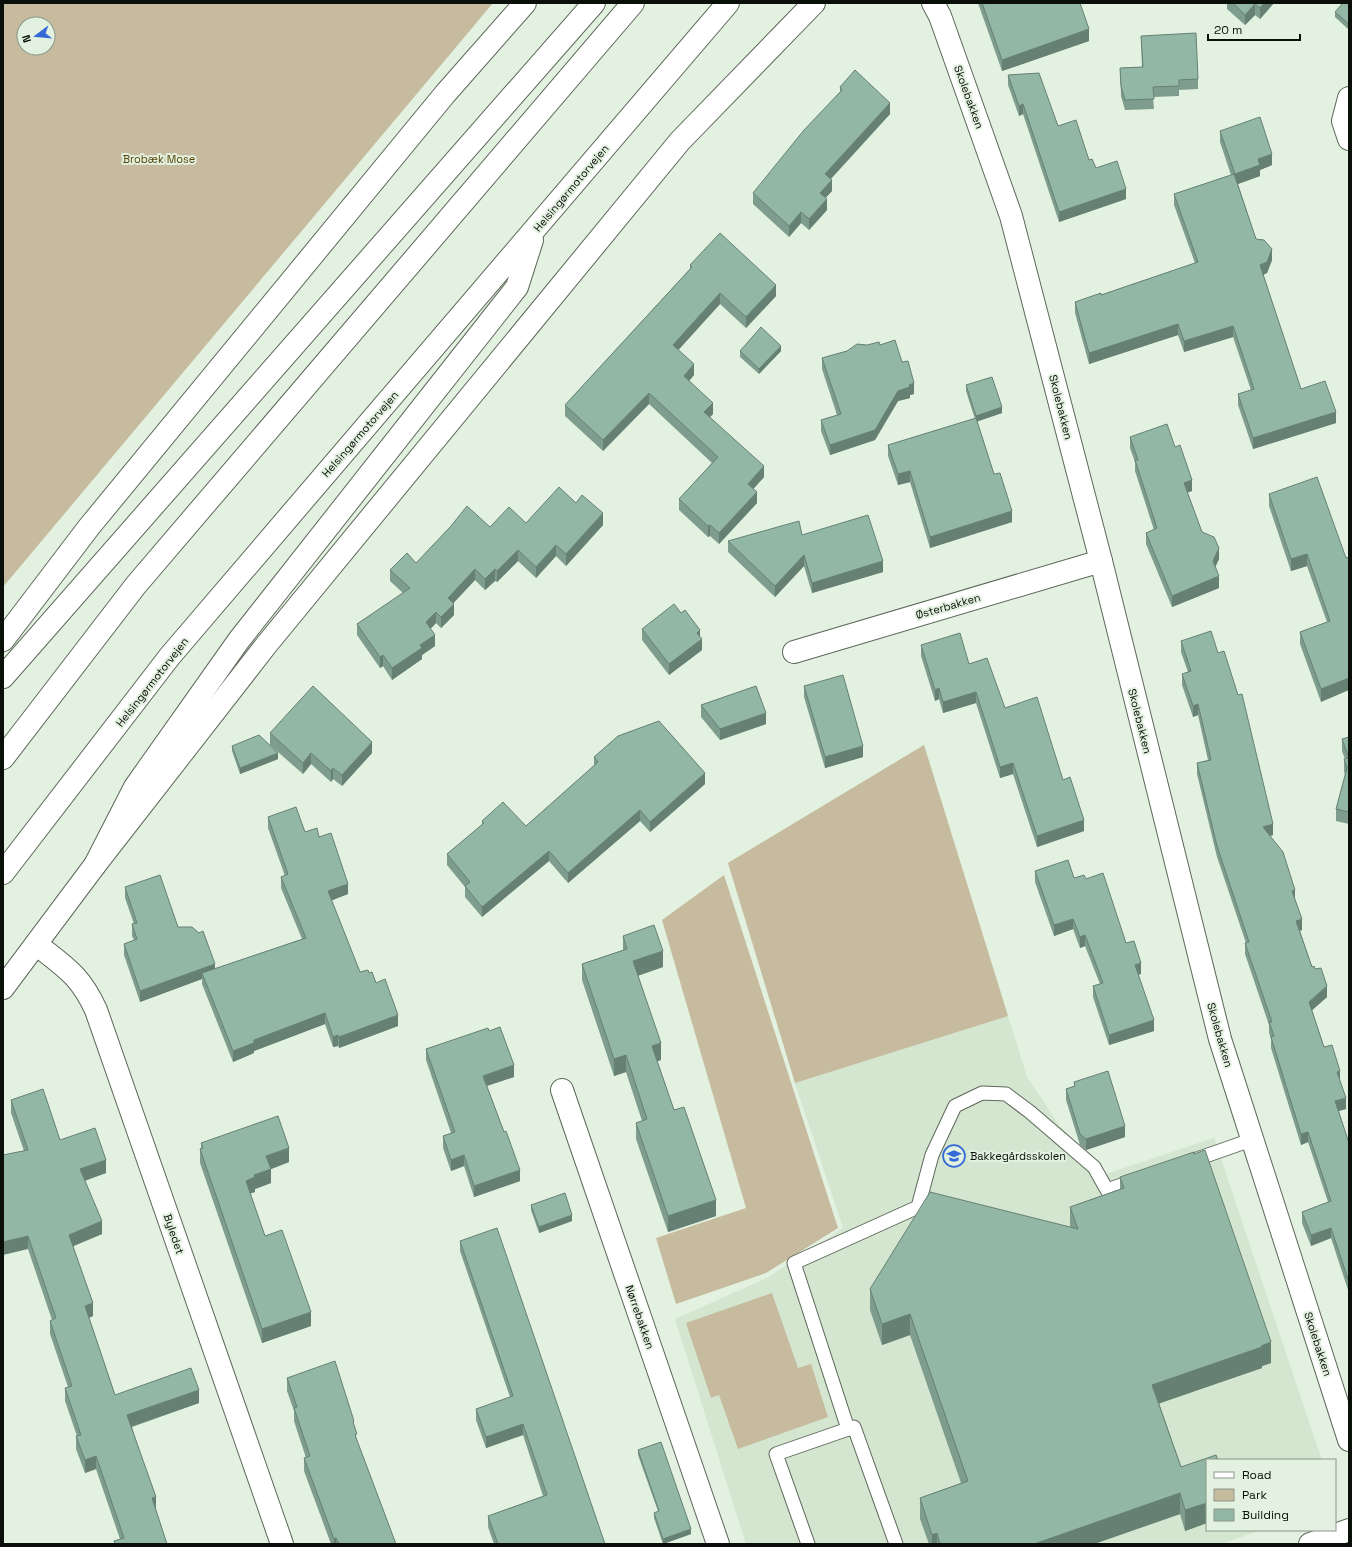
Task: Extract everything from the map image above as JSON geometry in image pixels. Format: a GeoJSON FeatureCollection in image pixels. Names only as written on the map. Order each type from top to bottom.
{"type":"FeatureCollection","features":[{"type":"Feature","properties":{"kind":"main road"},"geometry":{"type":"LineString","coordinates":[[3,640],[89,527],[445,94],[524,3]]}},
{"type":"Feature","properties":{"kind":"main road"},"geometry":{"type":"LineString","coordinates":[[3,677],[594,3]]}},
{"type":"Feature","properties":{"kind":"main road"},"geometry":{"type":"LineString","coordinates":[[3,758],[136,585],[633,3]]}},
{"type":"Feature","properties":{"kind":"main road","name":"Helsingørmotorvejen"},"geometry":{"type":"LineString","coordinates":[[3,873],[170,656],[728,3]]}},
{"type":"Feature","properties":{"kind":"main road"},"geometry":{"type":"LineString","coordinates":[[3,988],[95,865],[267,644],[680,141],[814,3]]}},
{"type":"Feature","properties":{"kind":"main road","name":"Skolebakken"},"geometry":{"type":"LineString","coordinates":[[934,3],[940,16],[1011,216],[1101,561],[1220,1039],[1251,1140],[1349,1440]]}},
{"type":"Feature","properties":{"kind":"main road"},"geometry":{"type":"LineString","coordinates":[[1349,98],[1343,121],[1349,139]]}},
{"type":"Feature","properties":{"kind":"main road"},"geometry":{"type":"LineString","coordinates":[[95,865],[135,787],[239,640],[517,287],[534,231]]}},
{"type":"Feature","properties":{"kind":"main road","name":"Østerbakken"},"geometry":{"type":"LineString","coordinates":[[794,652],[1101,561]]}},
{"type":"Feature","properties":{"kind":"main road","name":"Byledet"},"geometry":{"type":"LineString","coordinates":[[36,944],[76,975],[88,991],[96,1010],[282,1544]]}},
{"type":"Feature","properties":{"kind":"main road","name":"Nørrebakken"},"geometry":{"type":"LineString","coordinates":[[562,1090],[718,1544]]}},
{"type":"Feature","properties":{"kind":"main road"},"geometry":{"type":"LineString","coordinates":[[1310,1544],[1349,1530]]}},
{"type":"Feature","properties":{"kind":"lane"},"geometry":{"type":"LineString","coordinates":[[848,1429],[794,1263],[918,1207],[932,1155],[955,1106],[982,1093],[1006,1094],[1094,1167],[1107,1190],[1150,1175]]}},
{"type":"Feature","properties":{"kind":"lane"},"geometry":{"type":"LineString","coordinates":[[1179,1165],[1251,1140]]}},
{"type":"Feature","properties":{"kind":"lane"},"geometry":{"type":"LineString","coordinates":[[808,1544],[776,1454],[854,1426],[896,1544]]}},
{"type":"Feature","properties":{"kind":"shaded area","name":"Bakkegårdsskolen"},"geometry":{"type":"Polygon","coordinates":[[[924,745],[1027,1077],[1060,1126],[1106,1174],[1214,1138],[1322,1459],[1206,1459],[1206,1531],[1258,1531],[1221,1544],[746,1544],[675,1319],[767,1278],[843,1228],[795,1083],[728,863],[924,745]]]}},
{"type":"Feature","properties":{"kind":"green space","name":"Brobæk Mose"},"geometry":{"type":"Polygon","coordinates":[[[3,3],[493,3],[3,587],[3,3]]]}},
{"type":"Feature","properties":{"kind":"green space"},"geometry":{"type":"Polygon","coordinates":[[[924,745],[1008,1016],[795,1083],[728,863],[924,745]]]}},
{"type":"Feature","properties":{"kind":"green space"},"geometry":{"type":"Polygon","coordinates":[[[724,875],[838,1228],[766,1273],[676,1304],[656,1238],[746,1208],[662,920],[724,875]]]}},
{"type":"Feature","properties":{"kind":"green space"},"geometry":{"type":"Polygon","coordinates":[[[772,1293],[798,1368],[811,1364],[828,1417],[738,1449],[719,1395],[711,1398],[686,1323],[772,1293]]]}},
{"type":"Feature","properties":{"kind":"building"},"geometry":{"type":"Polygon","coordinates":[[[982,3],[1080,3],[1089,29],[1002,60],[982,3]]]}},
{"type":"Feature","properties":{"kind":"building"},"geometry":{"type":"Polygon","coordinates":[[[1233,3],[1264,3],[1260,8],[1255,4],[1245,15],[1233,3]]]}},
{"type":"Feature","properties":{"kind":"building"},"geometry":{"type":"Polygon","coordinates":[[[1343,3],[1349,3],[1349,24],[1335,12],[1343,3]]]}},
{"type":"Feature","properties":{"kind":"building"},"geometry":{"type":"Polygon","coordinates":[[[1196,33],[1198,79],[1179,80],[1179,86],[1153,87],[1154,99],[1125,100],[1121,86],[1120,68],[1143,67],[1141,36],[1196,33]]]}},
{"type":"Feature","properties":{"kind":"building"},"geometry":{"type":"Polygon","coordinates":[[[855,70],[890,103],[825,174],[832,180],[820,193],[827,199],[809,219],[801,212],[789,226],[753,193],[804,130],[842,90],[840,87],[855,70]]]}},
{"type":"Feature","properties":{"kind":"building"},"geometry":{"type":"Polygon","coordinates":[[[1039,73],[1058,126],[1076,120],[1089,160],[1092,159],[1096,168],[1117,161],[1126,189],[1059,212],[1023,104],[1019,106],[1008,75],[1039,73]]]}},
{"type":"Feature","properties":{"kind":"building"},"geometry":{"type":"Polygon","coordinates":[[[1260,117],[1272,154],[1258,159],[1260,165],[1235,174],[1220,131],[1260,117]]]}},
{"type":"Feature","properties":{"kind":"building"},"geometry":{"type":"Polygon","coordinates":[[[1234,174],[1256,239],[1264,240],[1272,249],[1267,262],[1260,265],[1301,389],[1325,381],[1336,412],[1253,438],[1238,394],[1254,389],[1233,326],[1184,341],[1178,324],[1089,353],[1075,302],[1101,293],[1101,295],[1198,262],[1174,194],[1234,174]]]}},
{"type":"Feature","properties":{"kind":"building"},"geometry":{"type":"Polygon","coordinates":[[[720,233],[776,285],[746,317],[720,293],[673,345],[694,364],[684,376],[713,403],[704,412],[764,466],[748,484],[757,492],[719,533],[710,525],[708,526],[679,499],[718,457],[649,393],[603,440],[565,405],[692,267],[690,265],[720,233]]]}},
{"type":"Feature","properties":{"kind":"building"},"geometry":{"type":"Polygon","coordinates":[[[761,327],[781,346],[759,369],[740,351],[761,327]]]}},
{"type":"Feature","properties":{"kind":"building"},"geometry":{"type":"Polygon","coordinates":[[[895,340],[902,362],[908,361],[914,383],[909,385],[910,387],[898,391],[875,430],[830,445],[821,420],[841,414],[822,358],[847,351],[857,344],[867,345],[879,342],[880,345],[895,340]]]}},
{"type":"Feature","properties":{"kind":"building"},"geometry":{"type":"Polygon","coordinates":[[[992,377],[1002,407],[976,416],[966,385],[992,377]]]}},
{"type":"Feature","properties":{"kind":"building"},"geometry":{"type":"Polygon","coordinates":[[[976,418],[994,474],[1000,473],[1012,511],[930,537],[910,471],[898,474],[888,445],[976,418]]]}},
{"type":"Feature","properties":{"kind":"building"},"geometry":{"type":"Polygon","coordinates":[[[1167,424],[1175,447],[1180,445],[1192,480],[1184,483],[1202,532],[1214,537],[1219,548],[1213,561],[1219,576],[1172,596],[1146,533],[1157,528],[1135,460],[1138,460],[1130,437],[1167,424]]]}},
{"type":"Feature","properties":{"kind":"building"},"geometry":{"type":"Polygon","coordinates":[[[1317,477],[1346,558],[1349,557],[1349,678],[1321,689],[1300,632],[1330,621],[1307,554],[1291,559],[1269,494],[1317,477]]]}},
{"type":"Feature","properties":{"kind":"building"},"geometry":{"type":"Polygon","coordinates":[[[559,487],[576,503],[582,495],[603,513],[566,554],[556,545],[536,567],[518,550],[497,571],[495,569],[485,579],[475,569],[448,598],[454,604],[441,617],[436,612],[426,622],[435,635],[420,645],[422,648],[392,668],[383,655],[380,657],[357,624],[410,588],[390,570],[407,553],[416,563],[451,526],[467,506],[490,527],[509,507],[526,523],[559,487]]]}},
{"type":"Feature","properties":{"kind":"building"},"geometry":{"type":"Polygon","coordinates":[[[868,515],[883,561],[812,583],[804,555],[775,586],[728,541],[799,521],[802,535],[868,515]]]}},
{"type":"Feature","properties":{"kind":"building"},"geometry":{"type":"Polygon","coordinates":[[[674,604],[681,613],[685,610],[700,630],[697,633],[702,639],[669,664],[642,629],[674,604]]]}},
{"type":"Feature","properties":{"kind":"building"},"geometry":{"type":"Polygon","coordinates":[[[1211,631],[1218,653],[1224,651],[1238,695],[1242,694],[1273,824],[1263,827],[1283,852],[1295,890],[1292,891],[1302,919],[1296,921],[1312,967],[1314,966],[1315,969],[1321,968],[1327,986],[1309,1002],[1324,1047],[1332,1045],[1340,1071],[1337,1072],[1346,1098],[1335,1101],[1349,1143],[1349,1282],[1331,1228],[1311,1235],[1302,1212],[1331,1201],[1308,1132],[1301,1134],[1271,1037],[1274,1036],[1269,1022],[1272,1022],[1245,943],[1249,942],[1217,846],[1197,763],[1211,760],[1198,704],[1193,706],[1182,674],[1191,671],[1181,641],[1211,631]]]}},
{"type":"Feature","properties":{"kind":"building"},"geometry":{"type":"Polygon","coordinates":[[[960,633],[969,664],[987,658],[1005,708],[1037,697],[1063,780],[1070,777],[1084,820],[1037,836],[1013,763],[1000,767],[976,692],[943,702],[939,688],[935,690],[921,645],[960,633]]]}},
{"type":"Feature","properties":{"kind":"building"},"geometry":{"type":"Polygon","coordinates":[[[843,675],[863,746],[825,757],[804,686],[843,675]]]}},
{"type":"Feature","properties":{"kind":"building"},"geometry":{"type":"Polygon","coordinates":[[[313,686],[372,742],[342,775],[333,768],[331,771],[311,753],[303,763],[270,733],[313,686]]]}},
{"type":"Feature","properties":{"kind":"building"},"geometry":{"type":"Polygon","coordinates":[[[756,686],[766,713],[720,729],[701,705],[756,686]]]}},
{"type":"Feature","properties":{"kind":"building"},"geometry":{"type":"Polygon","coordinates":[[[659,721],[705,773],[650,822],[640,810],[568,873],[549,851],[482,907],[465,886],[470,882],[447,854],[484,823],[482,821],[503,802],[526,826],[598,762],[594,757],[618,736],[659,721]]]}},
{"type":"Feature","properties":{"kind":"building"},"geometry":{"type":"Polygon","coordinates":[[[259,735],[278,753],[240,768],[232,746],[259,735]]]}},
{"type":"Feature","properties":{"kind":"building"},"geometry":{"type":"Polygon","coordinates":[[[1349,737],[1349,758],[1342,739],[1349,737]]]}},
{"type":"Feature","properties":{"kind":"building"},"geometry":{"type":"Polygon","coordinates":[[[1349,758],[1349,812],[1336,809],[1347,768],[1344,759],[1349,758]]]}},
{"type":"Feature","properties":{"kind":"building"},"geometry":{"type":"Polygon","coordinates":[[[296,807],[305,832],[317,828],[319,837],[331,833],[348,884],[328,891],[360,972],[368,970],[369,973],[372,972],[376,983],[385,979],[398,1015],[339,1037],[338,1035],[333,1037],[325,1013],[254,1040],[254,1043],[233,1051],[202,973],[306,938],[281,877],[288,874],[268,817],[296,807]]]}},
{"type":"Feature","properties":{"kind":"building"},"geometry":{"type":"Polygon","coordinates":[[[1068,860],[1074,878],[1084,875],[1086,879],[1103,873],[1126,943],[1134,941],[1141,963],[1135,965],[1154,1020],[1109,1035],[1093,986],[1103,983],[1085,935],[1080,937],[1073,919],[1054,925],[1035,871],[1068,860]]]}},
{"type":"Feature","properties":{"kind":"building"},"geometry":{"type":"Polygon","coordinates":[[[160,875],[178,927],[192,927],[199,933],[203,931],[215,964],[140,991],[124,944],[137,939],[132,924],[137,923],[125,887],[160,875]]]}},
{"type":"Feature","properties":{"kind":"building"},"geometry":{"type":"Polygon","coordinates":[[[654,925],[663,951],[633,961],[661,1043],[652,1046],[674,1110],[684,1107],[716,1200],[668,1216],[636,1123],[647,1119],[626,1055],[614,1059],[582,964],[627,949],[623,936],[654,925]]]}},
{"type":"Feature","properties":{"kind":"building"},"geometry":{"type":"Polygon","coordinates":[[[500,1027],[514,1065],[483,1076],[504,1132],[506,1131],[520,1170],[474,1186],[464,1155],[451,1160],[443,1136],[455,1132],[426,1049],[488,1028],[489,1031],[500,1027]]]}},
{"type":"Feature","properties":{"kind":"building"},"geometry":{"type":"Polygon","coordinates":[[[1108,1071],[1125,1126],[1086,1139],[1080,1134],[1066,1089],[1075,1086],[1074,1082],[1108,1071]]]}},
{"type":"Feature","properties":{"kind":"building"},"geometry":{"type":"Polygon","coordinates":[[[43,1089],[60,1140],[95,1128],[106,1160],[80,1169],[102,1221],[69,1235],[93,1303],[85,1306],[115,1395],[191,1368],[199,1390],[127,1415],[156,1497],[152,1498],[167,1544],[115,1544],[114,1541],[124,1538],[96,1456],[85,1460],[76,1436],[81,1435],[65,1388],[72,1386],[50,1321],[56,1318],[28,1236],[3,1242],[3,1155],[28,1150],[11,1100],[43,1089]]]}},
{"type":"Feature","properties":{"kind":"building"},"geometry":{"type":"Polygon","coordinates":[[[278,1116],[289,1148],[266,1156],[271,1169],[254,1175],[255,1177],[246,1181],[265,1236],[282,1230],[311,1312],[262,1329],[200,1149],[203,1148],[201,1143],[278,1116]]]}},
{"type":"Feature","properties":{"kind":"building"},"geometry":{"type":"Polygon","coordinates":[[[1205,1150],[1271,1342],[1261,1346],[1262,1347],[1152,1385],[1181,1467],[1216,1455],[1218,1459],[1206,1459],[1206,1503],[1185,1510],[1180,1493],[1034,1544],[940,1544],[937,1533],[932,1535],[920,1498],[968,1481],[910,1314],[882,1324],[870,1289],[930,1192],[1078,1229],[1070,1207],[1124,1188],[1120,1177],[1194,1152],[1194,1154],[1205,1150]]]}},
{"type":"Feature","properties":{"kind":"building"},"geometry":{"type":"Polygon","coordinates":[[[565,1193],[572,1215],[539,1227],[531,1205],[565,1193]]]}},
{"type":"Feature","properties":{"kind":"building"},"geometry":{"type":"Polygon","coordinates":[[[497,1228],[605,1544],[498,1544],[488,1516],[547,1495],[523,1424],[486,1437],[476,1409],[513,1396],[460,1241],[497,1228]]]}},
{"type":"Feature","properties":{"kind":"building"},"geometry":{"type":"Polygon","coordinates":[[[335,1361],[354,1421],[357,1434],[355,1435],[396,1544],[339,1544],[336,1538],[334,1539],[304,1458],[310,1456],[294,1408],[297,1407],[287,1378],[335,1361]]]}},
{"type":"Feature","properties":{"kind":"building"},"geometry":{"type":"Polygon","coordinates":[[[661,1442],[691,1529],[663,1539],[654,1513],[659,1511],[638,1450],[661,1442]]]}},
{"type":"Feature","properties":{"kind":"place","name":"Bakkegårdsskolen"},"geometry":{"type":"Point","coordinates":[954,1156]}}]}
